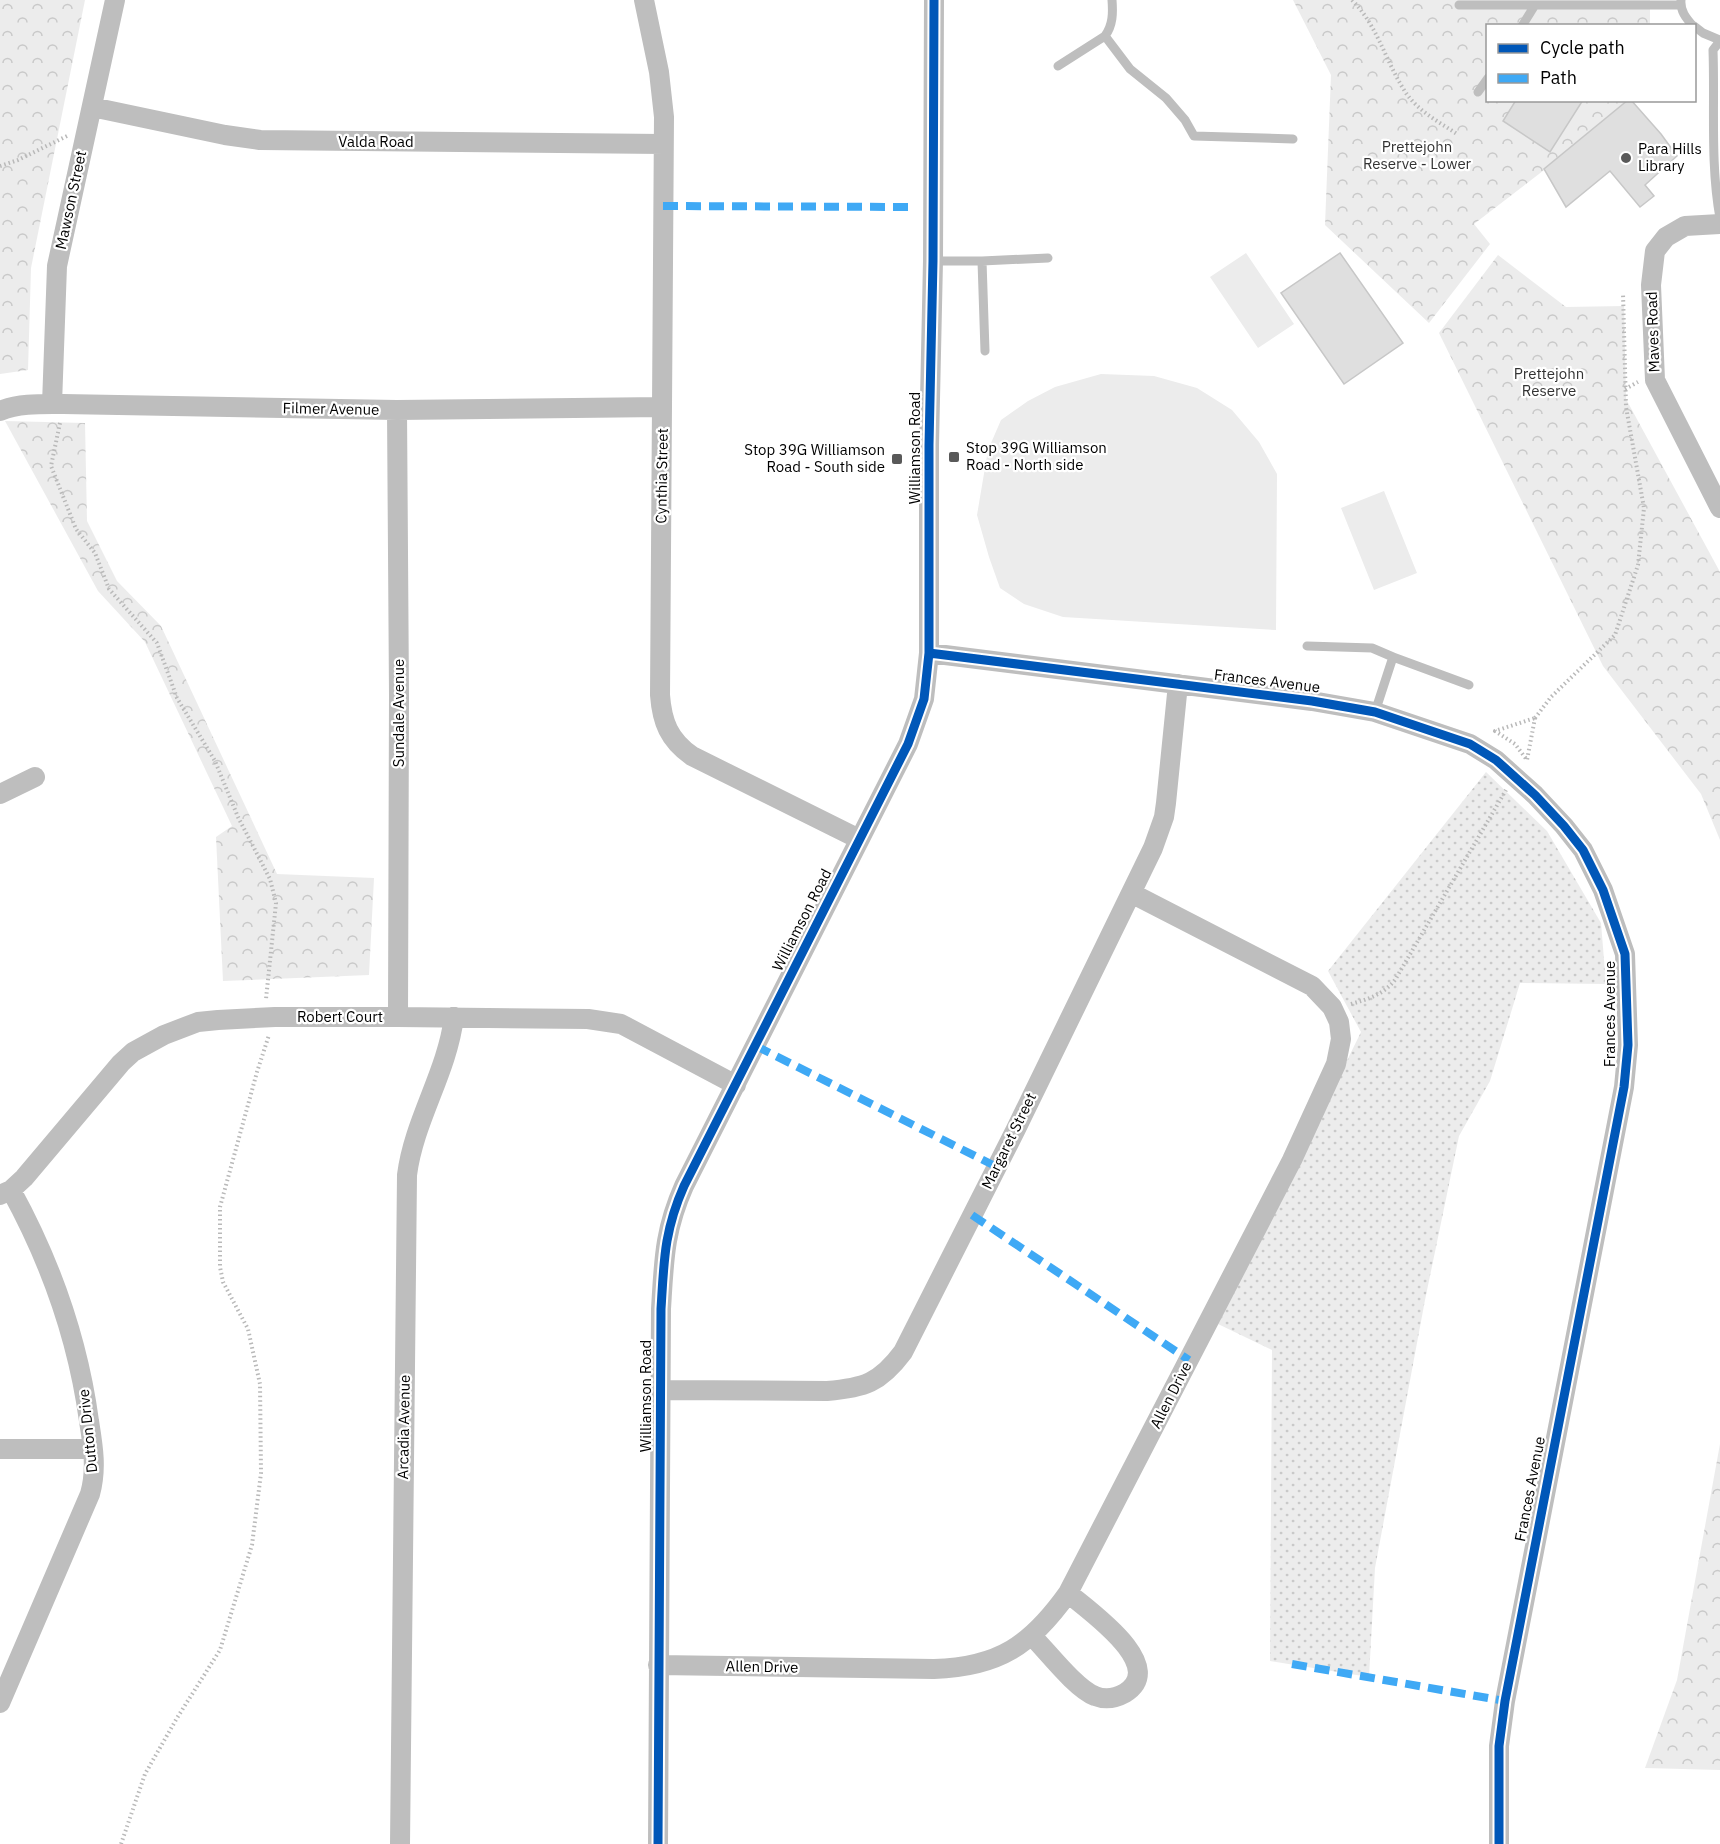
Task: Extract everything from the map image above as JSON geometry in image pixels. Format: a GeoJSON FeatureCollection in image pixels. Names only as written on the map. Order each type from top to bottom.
{"type":"FeatureCollection","features":[{"type":"Feature","properties":{"kind":"street","name":"Mawson Street"},"geometry":{"type":"LineString","coordinates":[[57,404],[57,266],[115,0]]}},
{"type":"Feature","properties":{"kind":"street","name":"Cynthia Street"},"geometry":{"type":"LineString","coordinates":[[644,0],[661,88],[663,144],[661,712],[667,732],[682,749],[692,756],[859,839]]}},
{"type":"Feature","properties":{"kind":"street","name":"Williamson Road"},"geometry":{"type":"LineString","coordinates":[[658,1844],[664,1246],[684,1186],[908,744],[918,720],[927,682],[934,0]]}},
{"type":"Feature","properties":{"kind":"street","name":"Valda Road"},"geometry":{"type":"LineString","coordinates":[[92,106],[225,135],[260,140],[663,144]]}},
{"type":"Feature","properties":{"kind":"street","name":"Maves Road"},"geometry":{"type":"LineString","coordinates":[[1720,224],[1685,226],[1666,237],[1655,251],[1651,285],[1655,380],[1720,508]]}},
{"type":"Feature","properties":{"kind":"street","name":"Filmer Avenue"},"geometry":{"type":"LineString","coordinates":[[0,411],[24,405],[57,404],[397,410],[662,408]]}},
{"type":"Feature","properties":{"kind":"street","name":"Sundale Avenue"},"geometry":{"type":"LineString","coordinates":[[397,410],[398,1017]]}},
{"type":"Feature","properties":{"kind":"street","name":"Frances Avenue"},"geometry":{"type":"LineString","coordinates":[[929,653],[1312,701],[1375,712],[1470,744],[1496,760],[1535,795],[1574,838],[1596,873],[1621,939],[1626,967],[1628,1045],[1624,1087],[1525,1590],[1501,1725],[1499,1844]]}},
{"type":"Feature","properties":{"kind":"street","name":"Margaret Street"},"geometry":{"type":"LineString","coordinates":[[662,1390],[827,1391],[848,1389],[876,1380],[894,1364],[912,1336],[1153,848],[1164,817],[1178,684]]}},
{"type":"Feature","properties":{"kind":"street"},"geometry":{"type":"LineString","coordinates":[[0,794],[35,777]]}},
{"type":"Feature","properties":{"kind":"street","name":"Allen Drive"},"geometry":{"type":"LineString","coordinates":[[658,1665],[962,1668],[992,1660],[1011,1651],[1032,1636],[1057,1609],[1068,1593],[1292,1160],[1336,1064],[1341,1039],[1339,1023],[1332,1007],[1312,986],[1131,893]]}},
{"type":"Feature","properties":{"kind":"street","name":"Robert Court"},"geometry":{"type":"LineString","coordinates":[[5,1193],[42,1158],[105,1079],[133,1052],[164,1035],[198,1022],[269,1018],[398,1017],[588,1019],[614,1023],[639,1033],[736,1085]]}},
{"type":"Feature","properties":{"kind":"street","name":"Arcadia Avenue"},"geometry":{"type":"LineString","coordinates":[[400,1844],[407,1175],[414,1139],[447,1053],[454,1017]]}},
{"type":"Feature","properties":{"kind":"street","name":"Dutton Drive"},"geometry":{"type":"LineString","coordinates":[[1,1697],[90,1494],[93,1482],[93,1449],[81,1370],[63,1308],[34,1235],[5,1193]]}},
{"type":"Feature","properties":{"kind":"street"},"geometry":{"type":"LineString","coordinates":[[0,1449],[93,1449]]}},
{"type":"Feature","properties":{"kind":"street"},"geometry":{"type":"LineString","coordinates":[[1032,1636],[1092,1696],[1113,1698],[1133,1686],[1139,1675],[1133,1655],[1116,1635],[1068,1593]]}},
{"type":"Feature","properties":{"kind":"lane"},"geometry":{"type":"LineString","coordinates":[[1058,66],[1105,36],[1113,19],[1113,0]]}},
{"type":"Feature","properties":{"kind":"lane"},"geometry":{"type":"LineString","coordinates":[[1460,5],[1681,2],[1684,15],[1692,24]]}},
{"type":"Feature","properties":{"kind":"lane"},"geometry":{"type":"LineString","coordinates":[[1523,24],[1535,5]]}},
{"type":"Feature","properties":{"kind":"lane"},"geometry":{"type":"LineString","coordinates":[[1696,28],[1720,40],[1713,50],[1716,198],[1720,218]]}},
{"type":"Feature","properties":{"kind":"lane"},"geometry":{"type":"LineString","coordinates":[[1105,36],[1130,69],[1166,98],[1185,120],[1191,138],[1293,139]]}},
{"type":"Feature","properties":{"kind":"lane"},"geometry":{"type":"LineString","coordinates":[[1478,92],[1486,81]]}},
{"type":"Feature","properties":{"kind":"lane"},"geometry":{"type":"LineString","coordinates":[[933,261],[1048,258]]}},
{"type":"Feature","properties":{"kind":"lane"},"geometry":{"type":"LineString","coordinates":[[982,261],[985,351]]}},
{"type":"Feature","properties":{"kind":"lane"},"geometry":{"type":"LineString","coordinates":[[1307,645],[1372,648],[1469,685]]}},
{"type":"Feature","properties":{"kind":"lane"},"geometry":{"type":"LineString","coordinates":[[1375,712],[1393,657]]}},
{"type":"Feature","properties":{"kind":"path"},"geometry":{"type":"LineString","coordinates":[[1352,0],[1361,8],[1407,94],[1429,116],[1457,134]]}},
{"type":"Feature","properties":{"kind":"path"},"geometry":{"type":"LineString","coordinates":[[0,166],[18,160],[72,134],[86,134]]}},
{"type":"Feature","properties":{"kind":"path"},"geometry":{"type":"LineString","coordinates":[[1535,718],[1495,731],[1515,744],[1527,760],[1535,718],[1551,697],[1615,635],[1638,565],[1644,508],[1626,407],[1623,293]]}},
{"type":"Feature","properties":{"kind":"path"},"geometry":{"type":"LineString","coordinates":[[57,404],[58,434],[51,466],[76,528],[95,553],[109,589],[157,643],[177,698],[215,761],[238,818],[270,879],[276,903],[269,1018],[220,1207],[222,1282],[248,1329],[260,1384],[261,1473],[252,1545],[220,1650],[145,1774],[121,1844]]}},
{"type":"Feature","properties":{"kind":"path"},"geometry":{"type":"LineString","coordinates":[[1350,1004],[1377,996],[1387,990],[1395,980],[1510,783]]}},
{"type":"Feature","properties":{"kind":"green space"},"geometry":{"type":"Polygon","coordinates":[[[0,0],[85,0],[31,268],[28,370],[0,374],[0,0]]]}},
{"type":"Feature","properties":{"kind":"green space","name":"Prettejohn Reserve - Lower"},"geometry":{"type":"Polygon","coordinates":[[[1293,0],[1650,0],[1650,24],[1486,24],[1486,102],[1633,102],[1474,224],[1490,244],[1429,323],[1325,225],[1331,75],[1293,0]]]}},
{"type":"Feature","properties":{"kind":"green space"},"geometry":{"type":"Polygon","coordinates":[[[1246,253],[1294,324],[1258,348],[1210,277],[1246,253]]]}},
{"type":"Feature","properties":{"kind":"green space","name":"Prettejohn Reserve"},"geometry":{"type":"Polygon","coordinates":[[[1498,255],[1566,307],[1624,306],[1626,399],[1720,572],[1720,840],[1701,794],[1603,666],[1439,333],[1498,255]]]}},
{"type":"Feature","properties":{"kind":"green space"},"geometry":{"type":"Polygon","coordinates":[[[1101,374],[1154,376],[1197,388],[1232,410],[1259,442],[1277,474],[1276,630],[1063,617],[1024,604],[1000,588],[977,515],[988,450],[1001,420],[1028,401],[1055,387],[1101,374]]]}},
{"type":"Feature","properties":{"kind":"green space"},"geometry":{"type":"Polygon","coordinates":[[[5,421],[85,423],[87,521],[117,581],[161,626],[277,874],[374,878],[369,975],[223,981],[216,837],[232,826],[145,642],[98,591],[5,421]]]}},
{"type":"Feature","properties":{"kind":"green space"},"geometry":{"type":"Polygon","coordinates":[[[1384,491],[1417,573],[1374,590],[1341,508],[1384,491]]]}},
{"type":"Feature","properties":{"kind":"green space"},"geometry":{"type":"Polygon","coordinates":[[[1486,772],[1547,831],[1601,923],[1606,984],[1520,983],[1490,1081],[1459,1136],[1425,1300],[1375,1568],[1369,1677],[1270,1661],[1272,1350],[1218,1324],[1361,1032],[1328,971],[1486,772]]]}},
{"type":"Feature","properties":{"kind":"green space"},"geometry":{"type":"Polygon","coordinates":[[[1720,1444],[1720,1770],[1645,1768],[1677,1680],[1720,1444]]]}},
{"type":"Feature","properties":{"kind":"building"},"geometry":{"type":"Polygon","coordinates":[[[1515,102],[1582,102],[1550,152],[1503,121],[1515,102]]]}},
{"type":"Feature","properties":{"kind":"building"},"geometry":{"type":"Polygon","coordinates":[[[1626,102],[1633,102],[1677,156],[1645,185],[1654,196],[1640,207],[1610,171],[1566,207],[1544,169],[1626,102]]]}},
{"type":"Feature","properties":{"kind":"building"},"geometry":{"type":"Polygon","coordinates":[[[1340,253],[1403,343],[1344,384],[1281,293],[1340,253]]]}},
{"type":"Feature","properties":{"kind":"marked path"},"geometry":{"type":"LineString","coordinates":[[663,206],[911,207]]}},
{"type":"Feature","properties":{"kind":"marked path"},"geometry":{"type":"LineString","coordinates":[[756,1046],[997,1167]]}},
{"type":"Feature","properties":{"kind":"marked path"},"geometry":{"type":"LineString","coordinates":[[972,1215],[1189,1360]]}},
{"type":"Feature","properties":{"kind":"marked path"},"geometry":{"type":"LineString","coordinates":[[1292,1664],[1505,1701]]}},
{"type":"Feature","properties":{"kind":"cycle path"},"geometry":{"type":"LineString","coordinates":[[658,1844],[661,1309],[664,1261],[672,1217],[684,1186],[908,744],[924,699],[929,653],[934,0]]}},
{"type":"Feature","properties":{"kind":"cycle path"},"geometry":{"type":"LineString","coordinates":[[929,653],[1312,701],[1375,712],[1470,744],[1496,760],[1535,795],[1564,826],[1583,850],[1603,890],[1625,954],[1628,1045],[1624,1087],[1505,1701],[1499,1746],[1499,1844]]}},
{"type":"Feature","properties":{"kind":"place","name":"Para Hills Library"},"geometry":{"type":"Point","coordinates":[1626,158]}},
{"type":"Feature","properties":{"kind":"place","name":"Stop 39G Williamson Road - North side"},"geometry":{"type":"Point","coordinates":[954,457]}},
{"type":"Feature","properties":{"kind":"place","name":"Stop 39G Williamson Road - South side"},"geometry":{"type":"Point","coordinates":[897,459]}}]}
